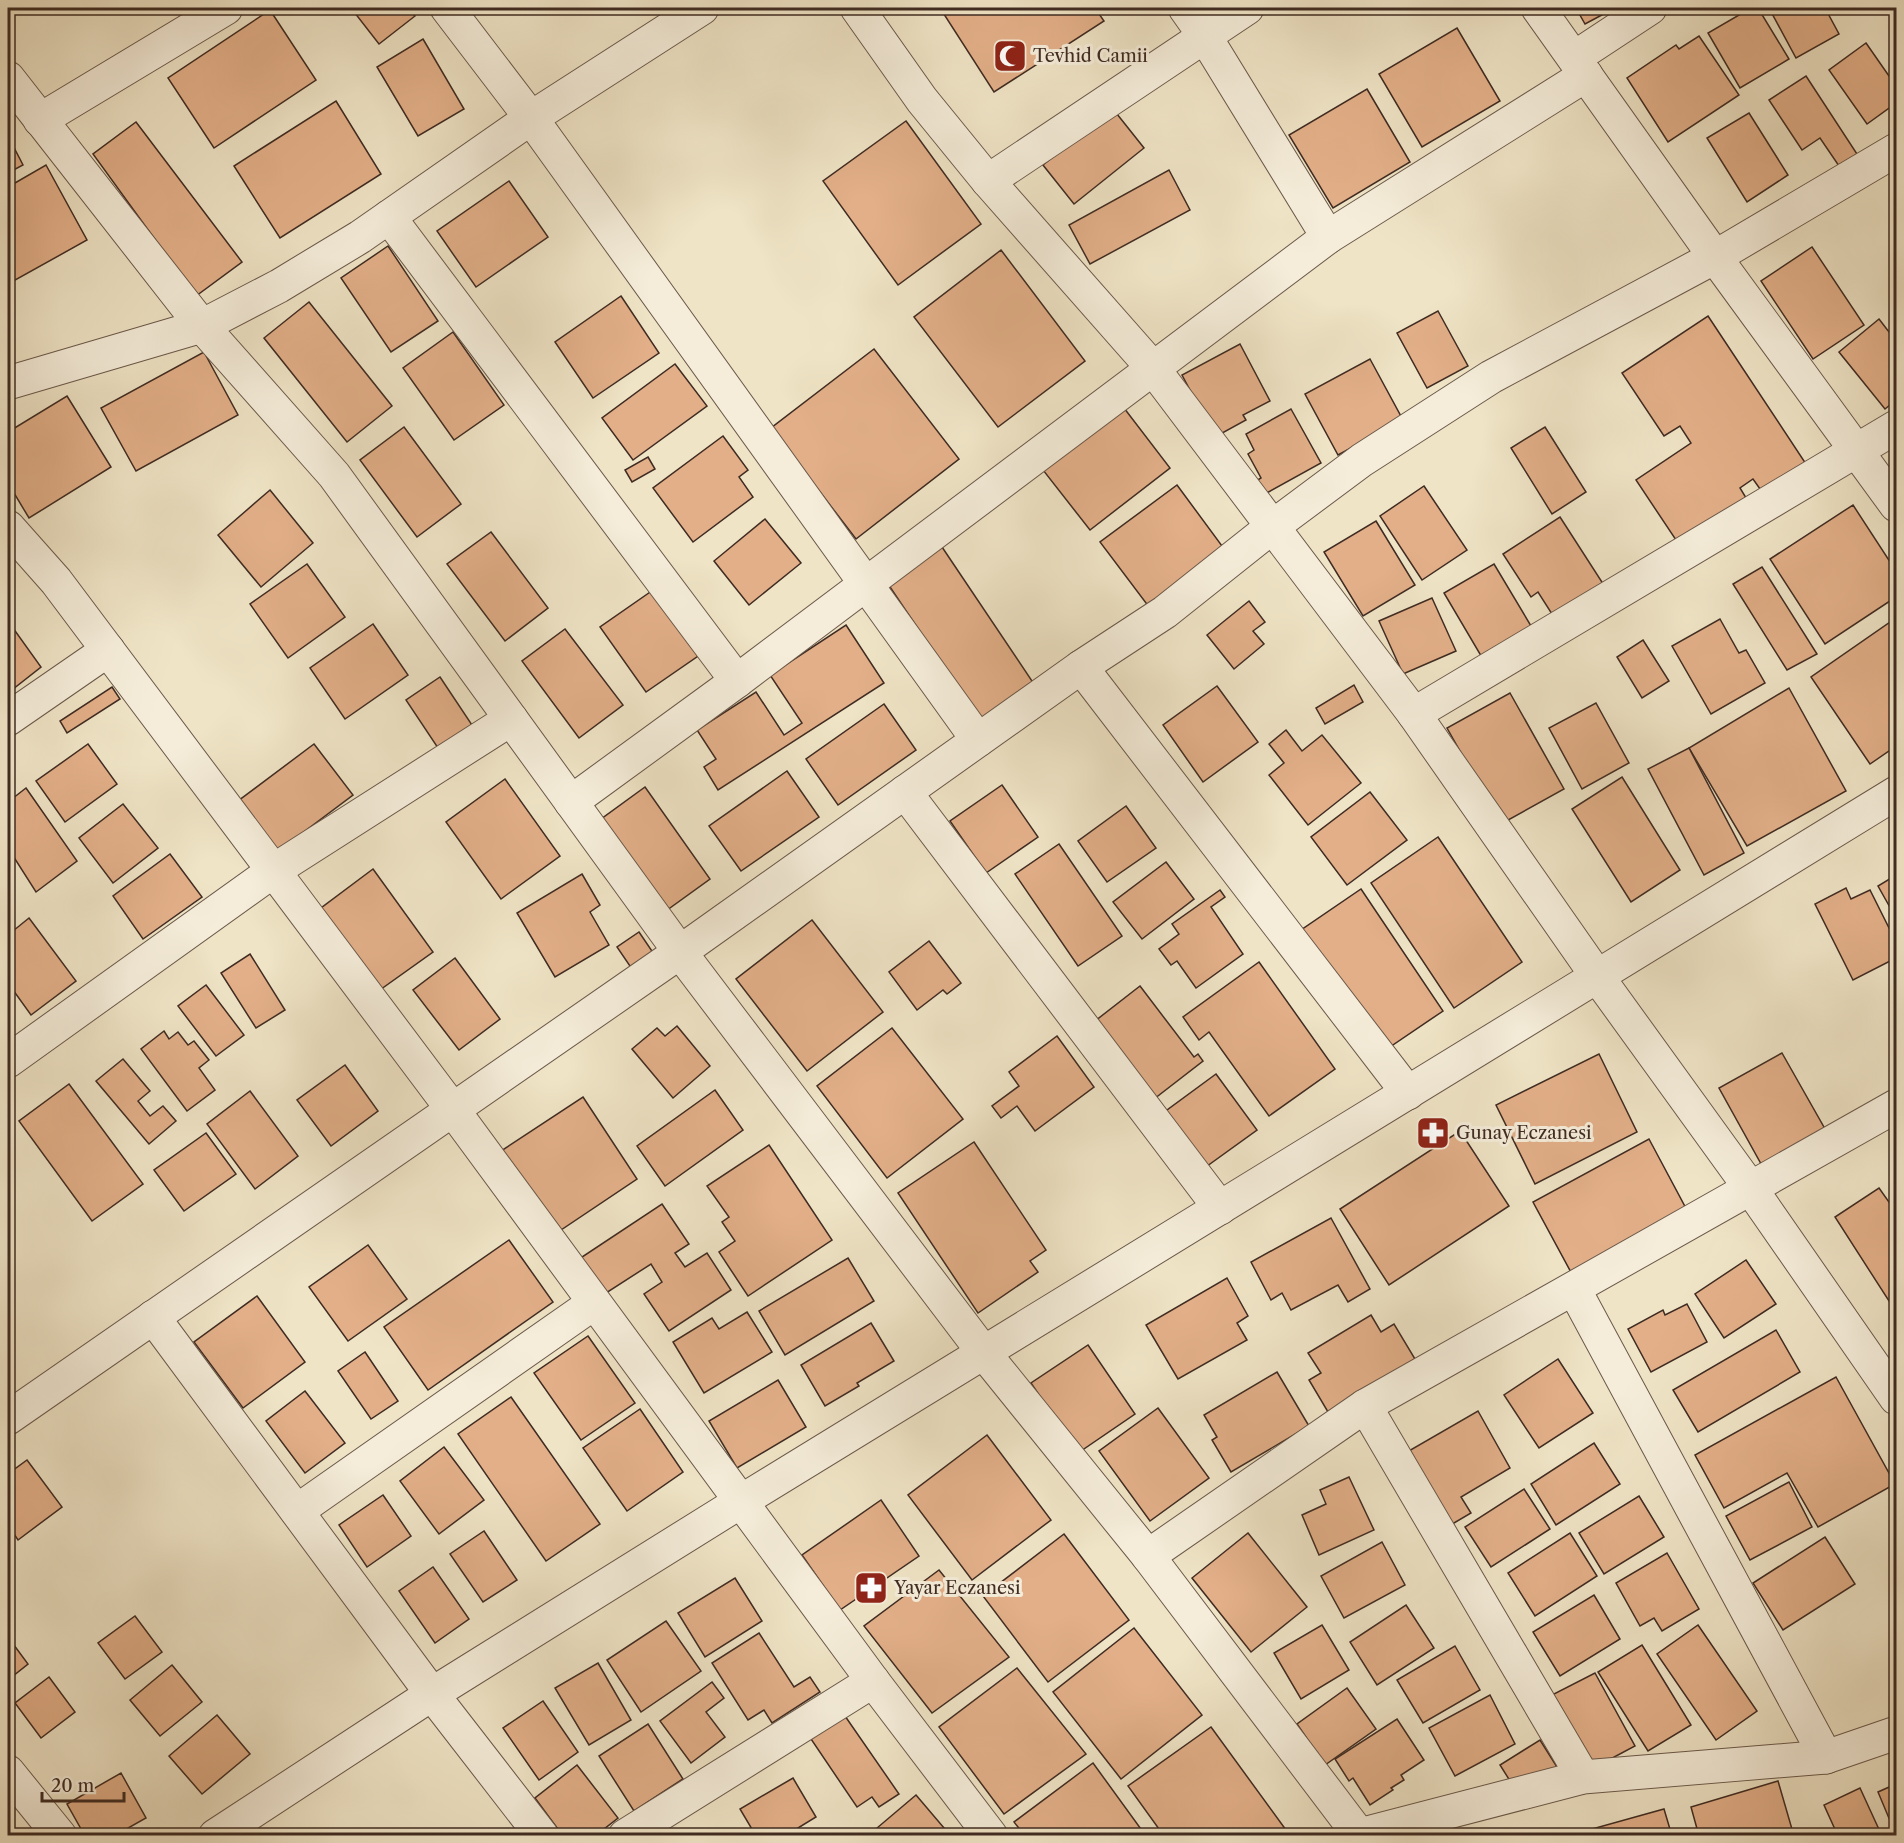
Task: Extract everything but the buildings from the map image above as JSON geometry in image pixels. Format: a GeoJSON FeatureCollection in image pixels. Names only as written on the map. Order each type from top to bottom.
{"type":"FeatureCollection","features":[{"type":"Feature","properties":{"kind":"street"},"geometry":{"type":"LineString","coordinates":[[40,120],[226,8]]}},
{"type":"Feature","properties":{"kind":"street"},"geometry":{"type":"LineString","coordinates":[[447,8],[531,118],[978,740]]}},
{"type":"Feature","properties":{"kind":"street"},"geometry":{"type":"LineString","coordinates":[[8,383],[202,326],[279,286],[389,217],[531,118],[702,8]]}},
{"type":"Feature","properties":{"kind":"street"},"geometry":{"type":"LineString","coordinates":[[858,8],[922,100],[988,181],[1152,367],[1414,714],[1597,976],[1751,1188],[1896,1398]]}},
{"type":"Feature","properties":{"kind":"street"},"geometry":{"type":"LineString","coordinates":[[1185,8],[1204,35],[1328,237]]}},
{"type":"Feature","properties":{"kind":"street"},"geometry":{"type":"LineString","coordinates":[[988,181],[1247,8]]}},
{"type":"Feature","properties":{"kind":"street"},"geometry":{"type":"LineString","coordinates":[[1538,8],[1715,257],[1896,505]]}},
{"type":"Feature","properties":{"kind":"street"},"geometry":{"type":"LineString","coordinates":[[571,802],[737,681],[1328,237],[1580,67],[1650,8]]}},
{"type":"Feature","properties":{"kind":"street"},"geometry":{"type":"LineString","coordinates":[[8,78],[202,326],[334,475],[680,952],[984,1353],[1148,1556],[1358,1835],[1583,1777],[1826,1757],[1896,1733]]}},
{"type":"Feature","properties":{"kind":"street"},"geometry":{"type":"LineString","coordinates":[[8,1418],[680,952],[1081,667],[1165,612],[1272,527],[1362,460],[1491,377],[1715,257],[1896,150]]}},
{"type":"Feature","properties":{"kind":"street"},"geometry":{"type":"LineString","coordinates":[[389,217],[737,681]]}},
{"type":"Feature","properties":{"kind":"street"},"geometry":{"type":"LineString","coordinates":[[1414,714],[1896,428]]}},
{"type":"Feature","properties":{"kind":"street"},"geometry":{"type":"LineString","coordinates":[[8,528],[56,581],[108,650],[453,1110],[873,1681],[991,1836]]}},
{"type":"Feature","properties":{"kind":"street"},"geometry":{"type":"LineString","coordinates":[[8,719],[108,650]]}},
{"type":"Feature","properties":{"kind":"street"},"geometry":{"type":"LineString","coordinates":[[1081,667],[1408,1093]]}},
{"type":"Feature","properties":{"kind":"street"},"geometry":{"type":"LineString","coordinates":[[8,1060],[273,871],[511,719]]}},
{"type":"Feature","properties":{"kind":"street"},"geometry":{"type":"LineString","coordinates":[[905,792],[1220,1208]]}},
{"type":"Feature","properties":{"kind":"street"},"geometry":{"type":"LineString","coordinates":[[215,1836],[432,1694],[740,1502],[1896,793]]}},
{"type":"Feature","properties":{"kind":"street"},"geometry":{"type":"LineString","coordinates":[[1148,1556],[1365,1406],[1896,1106]]}},
{"type":"Feature","properties":{"kind":"street"},"geometry":{"type":"LineString","coordinates":[[1574,1289],[1826,1757]]}},
{"type":"Feature","properties":{"kind":"street"},"geometry":{"type":"LineString","coordinates":[[297,1511],[594,1303]]}},
{"type":"Feature","properties":{"kind":"street"},"geometry":{"type":"LineString","coordinates":[[153,1317],[432,1694],[542,1836]]}},
{"type":"Feature","properties":{"kind":"street"},"geometry":{"type":"LineString","coordinates":[[1365,1406],[1583,1777]]}},
{"type":"Feature","properties":{"kind":"street"},"geometry":{"type":"LineString","coordinates":[[625,1836],[873,1681]]}},
{"type":"Feature","properties":{"kind":"street"},"geometry":{"type":"LineString","coordinates":[[8,1772],[60,1836]]}},
{"type":"Feature","properties":{"kind":"place","name":"Tevhid Camii"},"geometry":{"type":"Point","coordinates":[1010,56]}},
{"type":"Feature","properties":{"kind":"place","name":"Gunay Eczanesi"},"geometry":{"type":"Point","coordinates":[1433,1133]}},
{"type":"Feature","properties":{"kind":"place","name":"Yayar Eczanesi"},"geometry":{"type":"Point","coordinates":[871,1588]}}]}
